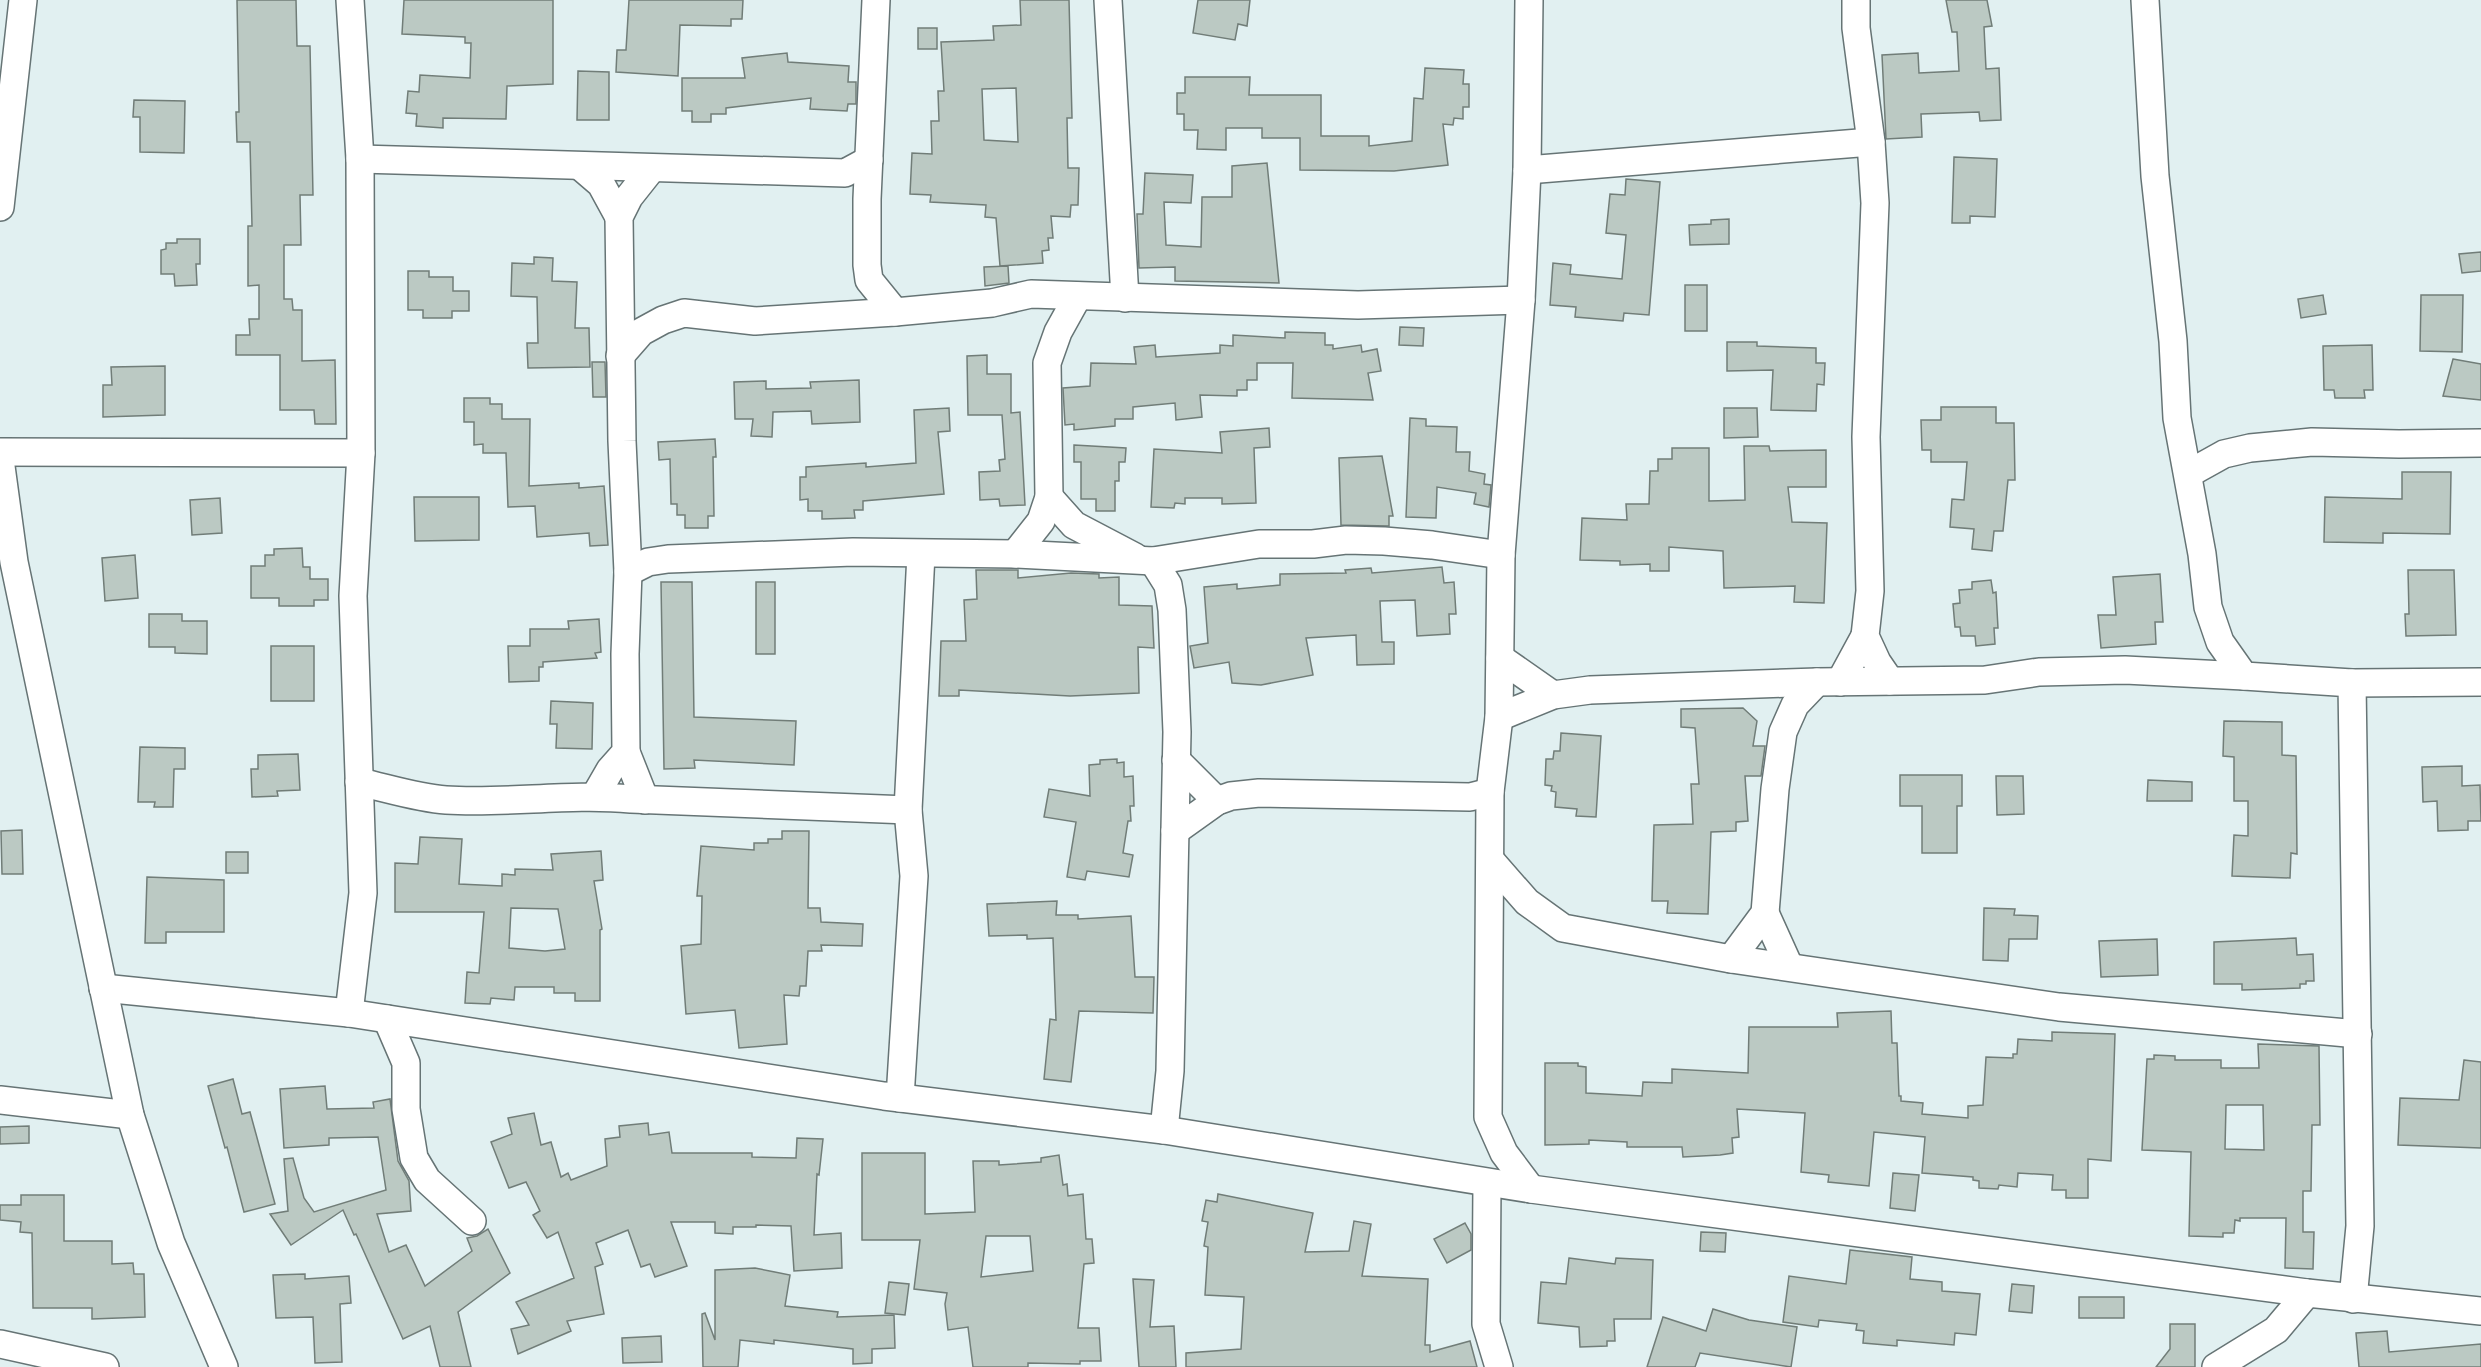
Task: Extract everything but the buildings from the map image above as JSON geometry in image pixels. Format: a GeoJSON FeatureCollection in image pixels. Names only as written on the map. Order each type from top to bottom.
{"type":"FeatureCollection","features":[{"type":"Feature","properties":{"kind":"street"},"geometry":{"type":"LineString","coordinates":[[0,207],[23,0]]}},
{"type":"Feature","properties":{"kind":"street"},"geometry":{"type":"LineString","coordinates":[[349,1013],[363,893],[353,596],[361,453],[360,159],[350,0]]}},
{"type":"Feature","properties":{"kind":"street"},"geometry":{"type":"LineString","coordinates":[[876,0],[869,160],[867,243],[869,280],[895,312]]}},
{"type":"Feature","properties":{"kind":"street"},"geometry":{"type":"LineString","coordinates":[[1108,0],[1125,298]]}},
{"type":"Feature","properties":{"kind":"street"},"geometry":{"type":"LineString","coordinates":[[1529,0],[1527,170],[1521,300],[1501,555],[1499,717],[1490,792],[1488,1117],[1504,1153],[1531,1189]]}},
{"type":"Feature","properties":{"kind":"street"},"geometry":{"type":"LineString","coordinates":[[1856,0],[1856,28],[1871,142],[1875,203],[1866,437],[1870,591],[1865,636],[1877,662],[1890,681]]}},
{"type":"Feature","properties":{"kind":"street"},"geometry":{"type":"LineString","coordinates":[[2145,0],[2155,176],[2173,341],[2177,418],[2208,607],[2220,642],[2244,676]]}},
{"type":"Feature","properties":{"kind":"street"},"geometry":{"type":"LineString","coordinates":[[1527,170],[1871,142]]}},
{"type":"Feature","properties":{"kind":"street"},"geometry":{"type":"LineString","coordinates":[[360,159],[845,173],[869,160]]}},
{"type":"Feature","properties":{"kind":"street"},"geometry":{"type":"LineString","coordinates":[[580,166],[601,184],[619,217]]}},
{"type":"Feature","properties":{"kind":"street"},"geometry":{"type":"LineString","coordinates":[[645,800],[626,752],[625,654],[628,572],[620,356],[619,217],[628,197],[652,168]]}},
{"type":"Feature","properties":{"kind":"street"},"geometry":{"type":"LineString","coordinates":[[620,356],[641,332],[663,320],[684,313],[755,321],[992,303],[1031,294],[1358,305],[1521,300]]}},
{"type":"Feature","properties":{"kind":"street"},"geometry":{"type":"LineString","coordinates":[[1015,554],[1041,521],[1048,497],[1047,363],[1059,332],[1078,296]]}},
{"type":"Feature","properties":{"kind":"street"},"geometry":{"type":"LineString","coordinates":[[619,303],[663,320]]}},
{"type":"Feature","properties":{"kind":"street"},"geometry":{"type":"LineString","coordinates":[[2188,474],[2224,454],[2250,448],[2312,442],[2481,443]]}},
{"type":"Feature","properties":{"kind":"street"},"geometry":{"type":"LineString","coordinates":[[0,452],[361,453]]}},
{"type":"Feature","properties":{"kind":"street"},"geometry":{"type":"LineString","coordinates":[[0,459],[14,562],[130,1116],[171,1243],[224,1367]]}},
{"type":"Feature","properties":{"kind":"street"},"geometry":{"type":"LineString","coordinates":[[1048,497],[1074,525],[1147,561],[1168,585],[1172,610],[1176,760],[1170,1071],[1164,1130]]}},
{"type":"Feature","properties":{"kind":"street"},"geometry":{"type":"LineString","coordinates":[[628,572],[648,562],[668,559],[853,552],[1015,554],[1147,561],[1259,544],[1312,544],[1347,540],[1432,545],[1501,555]]}},
{"type":"Feature","properties":{"kind":"street"},"geometry":{"type":"LineString","coordinates":[[900,1098],[914,876],[908,810],[921,554]]}},
{"type":"Feature","properties":{"kind":"street"},"geometry":{"type":"LineString","coordinates":[[1789,966],[1765,913],[1775,789],[1783,732],[1794,705],[1828,681],[1865,636]]}},
{"type":"Feature","properties":{"kind":"street"},"geometry":{"type":"LineString","coordinates":[[1500,658],[1553,695]]}},
{"type":"Feature","properties":{"kind":"street"},"geometry":{"type":"LineString","coordinates":[[1499,717],[1553,695],[1654,687],[1828,681],[1985,680],[2039,672],[2125,670],[2352,683],[2481,682]]}},
{"type":"Feature","properties":{"kind":"street"},"geometry":{"type":"LineString","coordinates":[[2352,683],[2360,1226],[2353,1299]]}},
{"type":"Feature","properties":{"kind":"street"},"geometry":{"type":"LineString","coordinates":[[595,796],[610,770],[626,752]]}},
{"type":"Feature","properties":{"kind":"street"},"geometry":{"type":"LineString","coordinates":[[1176,760],[1217,801]]}},
{"type":"Feature","properties":{"kind":"street"},"geometry":{"type":"LineString","coordinates":[[359,782],[444,800],[524,800],[595,796],[908,810]]}},
{"type":"Feature","properties":{"kind":"street"},"geometry":{"type":"LineString","coordinates":[[1175,831],[1217,801],[1232,796],[1259,793],[1470,797],[1490,792]]}},
{"type":"Feature","properties":{"kind":"street"},"geometry":{"type":"LineString","coordinates":[[1491,861],[1527,902],[1563,928],[1731,959],[2059,1007],[2358,1034]]}},
{"type":"Feature","properties":{"kind":"street"},"geometry":{"type":"LineString","coordinates":[[1731,959],[1765,913]]}},
{"type":"Feature","properties":{"kind":"street"},"geometry":{"type":"LineString","coordinates":[[103,988],[349,1013],[900,1098],[1164,1130],[1487,1183],[2353,1299],[2481,1311]]}},
{"type":"Feature","properties":{"kind":"street"},"geometry":{"type":"LineString","coordinates":[[387,1019],[406,1063],[406,1109],[414,1158],[427,1180],[472,1221]]}},
{"type":"Feature","properties":{"kind":"street"},"geometry":{"type":"LineString","coordinates":[[0,1100],[130,1116]]}},
{"type":"Feature","properties":{"kind":"street"},"geometry":{"type":"LineString","coordinates":[[1487,1183],[1485,1318],[1499,1367]]}},
{"type":"Feature","properties":{"kind":"street"},"geometry":{"type":"LineString","coordinates":[[2216,1367],[2276,1329],[2307,1293]]}},
{"type":"Feature","properties":{"kind":"street"},"geometry":{"type":"LineString","coordinates":[[0,1344],[105,1367]]}}]}
